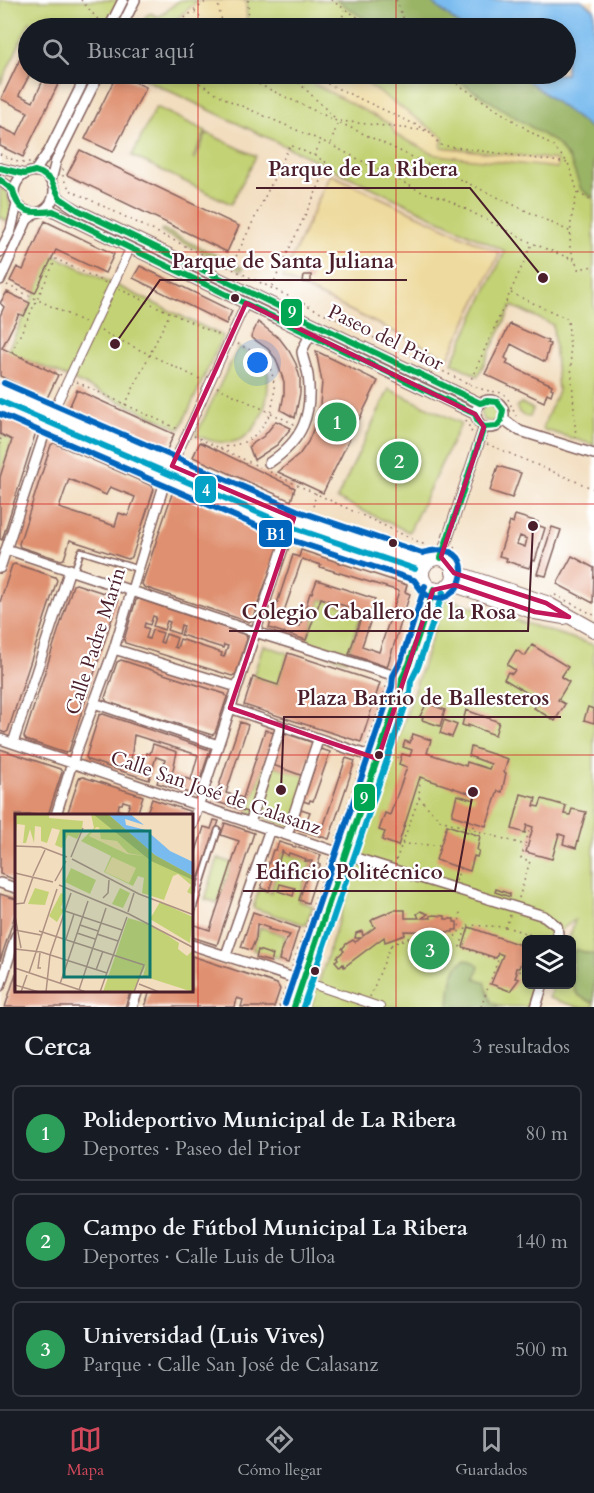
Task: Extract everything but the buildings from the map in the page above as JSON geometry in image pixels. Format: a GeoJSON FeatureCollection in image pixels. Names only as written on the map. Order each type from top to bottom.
{"type":"FeatureCollection","features":[{"type":"Feature","properties":{"kind":"main road"},"geometry":{"type":"LineString","coordinates":[[0,391],[50,420]]}},
{"type":"Feature","properties":{"kind":"main road"},"geometry":{"type":"LineString","coordinates":[[0,404],[50,420],[169,472],[289,530],[417,573],[428,586],[455,585],[535,612],[569,617]]}},
{"type":"Feature","properties":{"kind":"main road"},"geometry":{"type":"LineString","coordinates":[[169,472],[421,562],[431,555]]}},
{"type":"Feature","properties":{"kind":"main road"},"geometry":{"type":"LineString","coordinates":[[294,1007],[409,663],[441,587],[451,582],[453,572],[448,562],[431,555]]}},
{"type":"Feature","properties":{"kind":"main road"},"geometry":{"type":"LineString","coordinates":[[417,573],[422,570],[431,555]]}},
{"type":"Feature","properties":{"kind":"main road"},"geometry":{"type":"LineString","coordinates":[[453,572],[546,603],[594,630]]}},
{"type":"Feature","properties":{"kind":"street"},"geometry":{"type":"LineString","coordinates":[[114,18],[123,0]]}},
{"type":"Feature","properties":{"kind":"street"},"geometry":{"type":"LineString","coordinates":[[126,18],[135,0]]}},
{"type":"Feature","properties":{"kind":"street"},"geometry":{"type":"LineString","coordinates":[[0,252],[11,230],[17,204],[13,190],[15,184],[49,151],[82,84]]}},
{"type":"Feature","properties":{"kind":"street"},"geometry":{"type":"LineString","coordinates":[[3,282],[27,220],[53,201],[56,161],[94,84]]}},
{"type":"Feature","properties":{"kind":"street"},"geometry":{"type":"LineString","coordinates":[[34,167],[53,184]]}},
{"type":"Feature","properties":{"kind":"street"},"geometry":{"type":"LineString","coordinates":[[0,168],[24,174]]}},
{"type":"Feature","properties":{"kind":"street"},"geometry":{"type":"LineString","coordinates":[[0,180],[13,190]]}},
{"type":"Feature","properties":{"kind":"street","name":"Paseo del Prior"},"geometry":{"type":"LineString","coordinates":[[53,184],[60,198],[78,210],[480,403]]}},
{"type":"Feature","properties":{"kind":"street"},"geometry":{"type":"LineString","coordinates":[[17,204],[28,212],[39,212]]}},
{"type":"Feature","properties":{"kind":"street","name":"Paseo del Prior"},"geometry":{"type":"LineString","coordinates":[[39,212],[53,211],[475,414]]}},
{"type":"Feature","properties":{"kind":"street"},"geometry":{"type":"LineString","coordinates":[[0,568],[50,420],[127,255]]}},
{"type":"Feature","properties":{"kind":"street"},"geometry":{"type":"LineString","coordinates":[[169,472],[246,303]]}},
{"type":"Feature","properties":{"kind":"street"},"geometry":{"type":"LineString","coordinates":[[269,467],[284,453],[303,429],[309,397],[308,374],[302,353],[310,335]]}},
{"type":"Feature","properties":{"kind":"street"},"geometry":{"type":"LineString","coordinates":[[489,399],[498,402],[504,410],[503,419],[493,428],[484,427],[478,422],[475,414],[480,403],[489,399]]}},
{"type":"Feature","properties":{"kind":"street"},"geometry":{"type":"LineString","coordinates":[[503,419],[520,430],[594,454]]}},
{"type":"Feature","properties":{"kind":"street"},"geometry":{"type":"LineString","coordinates":[[431,555],[476,440],[484,427]]}},
{"type":"Feature","properties":{"kind":"street","name":"Calle Padre Marín"},"geometry":{"type":"LineString","coordinates":[[56,814],[72,763],[114,649],[169,472]]}},
{"type":"Feature","properties":{"kind":"street"},"geometry":{"type":"LineString","coordinates":[[194,819],[289,530]]}},
{"type":"Feature","properties":{"kind":"street"},"geometry":{"type":"LineString","coordinates":[[6,549],[255,632],[388,673],[402,684]]}},
{"type":"Feature","properties":{"kind":"street"},"geometry":{"type":"LineString","coordinates":[[13,743],[72,570]]}},
{"type":"Feature","properties":{"kind":"street"},"geometry":{"type":"LineString","coordinates":[[114,649],[237,687]]}},
{"type":"Feature","properties":{"kind":"street"},"geometry":{"type":"LineString","coordinates":[[94,703],[218,745]]}},
{"type":"Feature","properties":{"kind":"street"},"geometry":{"type":"LineString","coordinates":[[230,708],[378,759]]}},
{"type":"Feature","properties":{"kind":"street"},"geometry":{"type":"LineString","coordinates":[[250,823],[281,726]]}},
{"type":"Feature","properties":{"kind":"street","name":"Calle San José de Calasanz"},"geometry":{"type":"LineString","coordinates":[[0,739],[199,804],[223,816],[544,916],[557,926],[558,935]]}},
{"type":"Feature","properties":{"kind":"street"},"geometry":{"type":"LineString","coordinates":[[287,835],[318,740]]}},
{"type":"Feature","properties":{"kind":"street"},"geometry":{"type":"LineString","coordinates":[[226,955],[270,829]]}},
{"type":"Feature","properties":{"kind":"street"},"geometry":{"type":"LineString","coordinates":[[0,883],[15,888]]}},
{"type":"Feature","properties":{"kind":"street"},"geometry":{"type":"LineString","coordinates":[[0,986],[15,939]]}},
{"type":"Feature","properties":{"kind":"street"},"geometry":{"type":"LineString","coordinates":[[194,946],[380,1007]]}},
{"type":"Feature","properties":{"kind":"street"},"geometry":{"type":"LineString","coordinates":[[536,1007],[541,989]]}},
{"type":"Feature","properties":{"kind":"street"},"geometry":{"type":"LineString","coordinates":[[132,1007],[137,992]]}},
{"type":"Feature","properties":{"kind":"lane"},"geometry":{"type":"LineString","coordinates":[[72,570],[81,551],[138,569]]}},
{"type":"Feature","properties":{"kind":"lane"},"geometry":{"type":"LineString","coordinates":[[194,906],[218,830]]}},
{"type":"Feature","properties":{"kind":"path"},"geometry":{"type":"LineString","coordinates":[[81,0],[97,18]]}},
{"type":"Feature","properties":{"kind":"path"},"geometry":{"type":"LineString","coordinates":[[186,18],[208,0]]}},
{"type":"Feature","properties":{"kind":"path"},"geometry":{"type":"LineString","coordinates":[[219,0],[221,18]]}},
{"type":"Feature","properties":{"kind":"path"},"geometry":{"type":"LineString","coordinates":[[248,0],[249,18]]}},
{"type":"Feature","properties":{"kind":"path"},"geometry":{"type":"LineString","coordinates":[[331,0],[358,18]]}},
{"type":"Feature","properties":{"kind":"path"},"geometry":{"type":"LineString","coordinates":[[396,0],[403,18]]}},
{"type":"Feature","properties":{"kind":"path"},"geometry":{"type":"LineString","coordinates":[[342,18],[344,9]]}},
{"type":"Feature","properties":{"kind":"path"},"geometry":{"type":"LineString","coordinates":[[194,12],[201,18]]}},
{"type":"Feature","properties":{"kind":"path"},"geometry":{"type":"LineString","coordinates":[[201,84],[228,100],[331,145],[422,192],[444,198],[532,243],[574,260]]}},
{"type":"Feature","properties":{"kind":"path"},"geometry":{"type":"LineString","coordinates":[[258,84],[571,232]]}},
{"type":"Feature","properties":{"kind":"path"},"geometry":{"type":"LineString","coordinates":[[300,84],[338,121],[429,131]]}},
{"type":"Feature","properties":{"kind":"path"},"geometry":{"type":"LineString","coordinates":[[328,84],[429,131],[440,145],[568,163]]}},
{"type":"Feature","properties":{"kind":"path"},"geometry":{"type":"LineString","coordinates":[[457,84],[554,147],[568,163],[577,193],[571,220],[570,247],[578,269],[594,266]]}},
{"type":"Feature","properties":{"kind":"path"},"geometry":{"type":"LineString","coordinates":[[331,145],[338,121]]}},
{"type":"Feature","properties":{"kind":"path"},"geometry":{"type":"LineString","coordinates":[[314,156],[322,141]]}},
{"type":"Feature","properties":{"kind":"path"},"geometry":{"type":"LineString","coordinates":[[231,268],[290,145],[314,156],[329,164],[271,287]]}},
{"type":"Feature","properties":{"kind":"path"},"geometry":{"type":"LineString","coordinates":[[0,154],[34,167]]}},
{"type":"Feature","properties":{"kind":"path"},"geometry":{"type":"LineString","coordinates":[[56,161],[62,164],[63,178],[70,190],[469,384],[484,390],[496,390],[502,393],[507,397],[515,416],[521,422]]}},
{"type":"Feature","properties":{"kind":"path"},"geometry":{"type":"LineString","coordinates":[[577,193],[594,202]]}},
{"type":"Feature","properties":{"kind":"path"},"geometry":{"type":"LineString","coordinates":[[469,384],[532,243]]}},
{"type":"Feature","properties":{"kind":"path"},"geometry":{"type":"LineString","coordinates":[[220,448],[243,442],[258,432],[270,413],[274,389],[269,367],[255,353],[56,259],[12,352],[259,467]]}},
{"type":"Feature","properties":{"kind":"path"},"geometry":{"type":"LineString","coordinates":[[3,282],[303,429]]}},
{"type":"Feature","properties":{"kind":"path"},"geometry":{"type":"LineString","coordinates":[[511,293],[567,319],[576,439]]}},
{"type":"Feature","properties":{"kind":"path"},"geometry":{"type":"LineString","coordinates":[[125,405],[169,314]]}},
{"type":"Feature","properties":{"kind":"path"},"geometry":{"type":"LineString","coordinates":[[461,394],[466,382]]}},
{"type":"Feature","properties":{"kind":"path"},"geometry":{"type":"LineString","coordinates":[[464,415],[476,440],[594,489]]}},
{"type":"Feature","properties":{"kind":"path"},"geometry":{"type":"LineString","coordinates":[[0,439],[0,445]]}},
{"type":"Feature","properties":{"kind":"path"},"geometry":{"type":"LineString","coordinates":[[269,467],[316,493],[423,544],[431,555]]}},
{"type":"Feature","properties":{"kind":"path"},"geometry":{"type":"LineString","coordinates":[[310,524],[316,493]]}},
{"type":"Feature","properties":{"kind":"path"},"geometry":{"type":"LineString","coordinates":[[417,573],[411,577],[421,597]]}},
{"type":"Feature","properties":{"kind":"path"},"geometry":{"type":"LineString","coordinates":[[279,1007],[364,755],[388,681],[388,673]]}},
{"type":"Feature","properties":{"kind":"path"},"geometry":{"type":"LineString","coordinates":[[396,861],[419,798],[420,777]]}},
{"type":"Feature","properties":{"kind":"path"},"geometry":{"type":"LineString","coordinates":[[419,798],[440,820],[525,845]]}},
{"type":"Feature","properties":{"kind":"path"},"geometry":{"type":"LineString","coordinates":[[471,833],[474,823]]}},
{"type":"Feature","properties":{"kind":"path"},"geometry":{"type":"LineString","coordinates":[[506,927],[530,861],[521,858],[530,828]]}},
{"type":"Feature","properties":{"kind":"path"},"geometry":{"type":"LineString","coordinates":[[401,844],[441,845]]}},
{"type":"Feature","properties":{"kind":"path"},"geometry":{"type":"LineString","coordinates":[[454,888],[460,867]]}},
{"type":"Feature","properties":{"kind":"path"},"geometry":{"type":"LineString","coordinates":[[368,1003],[392,945],[408,939],[453,938],[459,933],[460,911]]}},
{"type":"Feature","properties":{"kind":"path"},"geometry":{"type":"LineString","coordinates":[[482,1007],[498,960],[459,946],[467,925],[506,927],[532,935]]}},
{"type":"Feature","properties":{"kind":"path"},"geometry":{"type":"LineString","coordinates":[[390,941],[392,945]]}},
{"type":"Feature","properties":{"kind":"path"},"geometry":{"type":"LineString","coordinates":[[516,971],[520,972],[522,965]]}},
{"type":"Feature","properties":{"kind":"highlighted area"},"geometry":{"type":"Polygon","coordinates":[[[246,303],[475,414],[484,427],[441,557],[454,573],[546,603],[569,617],[535,612],[455,585],[433,590],[378,759],[230,708],[294,518],[172,466],[246,303]]]}},
{"type":"Feature","properties":{"kind":"green space"},"geometry":{"type":"Polygon","coordinates":[[[0,0],[122,0],[112,18],[18,18],[18,47],[0,85],[0,0]]]}},
{"type":"Feature","properties":{"kind":"green space"},"geometry":{"type":"Polygon","coordinates":[[[180,0],[429,0],[451,18],[145,18],[151,13],[158,17],[180,0]]]}},
{"type":"Feature","properties":{"kind":"green space"},"geometry":{"type":"Polygon","coordinates":[[[336,0],[429,0],[451,18],[363,18],[336,0]]]}},
{"type":"Feature","properties":{"kind":"green space"},"geometry":{"type":"Polygon","coordinates":[[[155,84],[532,84],[594,131],[594,445],[542,429],[558,391],[553,325],[512,306],[478,376],[452,363],[505,251],[155,84]]]}},
{"type":"Feature","properties":{"kind":"green space"},"geometry":{"type":"Polygon","coordinates":[[[463,84],[532,84],[594,131],[594,199],[581,189],[570,160],[556,143],[463,84]]]}},
{"type":"Feature","properties":{"kind":"green space"},"geometry":{"type":"Polygon","coordinates":[[[156,107],[206,131],[193,158],[195,159],[207,133],[256,156],[231,204],[132,156],[156,107]]]}},
{"type":"Feature","properties":{"kind":"green space"},"geometry":{"type":"Polygon","coordinates":[[[0,187],[7,192],[11,209],[9,222],[0,217],[0,187]]]}},
{"type":"Feature","properties":{"kind":"green space"},"geometry":{"type":"Polygon","coordinates":[[[162,229],[243,268],[242,271],[161,232],[162,229]]]}},
{"type":"Feature","properties":{"kind":"green space"},"geometry":{"type":"Polygon","coordinates":[[[148,246],[237,289],[235,292],[146,250],[148,246]]]}},
{"type":"Feature","properties":{"kind":"green space"},"geometry":{"type":"Polygon","coordinates":[[[53,255],[223,336],[180,429],[7,352],[53,255]]]}},
{"type":"Feature","properties":{"kind":"green space"},"geometry":{"type":"Polygon","coordinates":[[[242,292],[452,393],[450,397],[241,295],[242,292]]]}},
{"type":"Feature","properties":{"kind":"green space"},"geometry":{"type":"Polygon","coordinates":[[[238,347],[260,361],[268,374],[263,411],[254,427],[241,439],[232,442],[218,442],[196,435],[238,347]]]}},
{"type":"Feature","properties":{"kind":"green space"},"geometry":{"type":"Polygon","coordinates":[[[389,389],[461,423],[409,532],[337,499],[389,389]]]}},
{"type":"Feature","properties":{"kind":"green space"},"geometry":{"type":"Polygon","coordinates":[[[521,403],[533,409],[530,417],[518,411],[517,406],[521,403]]]}},
{"type":"Feature","properties":{"kind":"green space"},"geometry":{"type":"Polygon","coordinates":[[[490,404],[496,407],[499,413],[496,419],[490,422],[484,419],[481,413],[484,407],[490,404]]]}},
{"type":"Feature","properties":{"kind":"green space"},"geometry":{"type":"Polygon","coordinates":[[[0,434],[12,440],[0,477],[0,434]]]}},
{"type":"Feature","properties":{"kind":"green space"},"geometry":{"type":"Polygon","coordinates":[[[445,598],[594,645],[594,1007],[578,1007],[549,998],[552,989],[576,989],[576,935],[570,935],[575,920],[553,935],[522,935],[522,989],[534,989],[527,1007],[311,1007],[445,598]]]}},
{"type":"Feature","properties":{"kind":"green space"},"geometry":{"type":"Polygon","coordinates":[[[321,599],[362,612],[346,660],[304,647],[321,599]]]}},
{"type":"Feature","properties":{"kind":"green space"},"geometry":{"type":"Polygon","coordinates":[[[263,645],[288,653],[278,685],[253,677],[263,645]]]}},
{"type":"Feature","properties":{"kind":"green space"},"geometry":{"type":"Polygon","coordinates":[[[265,763],[311,778],[294,828],[248,812],[265,763]]]}},
{"type":"Feature","properties":{"kind":"green space"},"geometry":{"type":"Polygon","coordinates":[[[283,852],[311,862],[298,901],[313,906],[306,925],[253,908],[259,889],[271,892],[283,852]]]}},
{"type":"Feature","properties":{"kind":"green space"},"geometry":{"type":"Polygon","coordinates":[[[218,858],[232,863],[218,903],[205,899],[218,858]]]}},
{"type":"Feature","properties":{"kind":"green space"},"geometry":{"type":"Polygon","coordinates":[[[260,927],[286,936],[279,958],[253,950],[260,927]]]}},
{"type":"Feature","properties":{"kind":"green space"},"geometry":{"type":"Polygon","coordinates":[[[576,949],[594,955],[594,1003],[574,989],[576,989],[576,949]]]}},
{"type":"Feature","properties":{"kind":"green space"},"geometry":{"type":"Polygon","coordinates":[[[466,959],[476,963],[479,967],[475,978],[485,982],[491,1002],[502,1007],[449,1007],[454,973],[466,959]]]}},
{"type":"Feature","properties":{"kind":"sand"},"geometry":{"type":"Polygon","coordinates":[[[199,0],[246,0],[247,18],[178,18],[199,0]]]}},
{"type":"Feature","properties":{"kind":"sand"},"geometry":{"type":"Polygon","coordinates":[[[314,84],[367,84],[443,137],[441,147],[557,160],[557,168],[436,155],[396,135],[390,124],[314,84]]]}},
{"type":"Feature","properties":{"kind":"sand"},"geometry":{"type":"Polygon","coordinates":[[[330,174],[500,253],[448,358],[283,278],[330,174]]]}},
{"type":"Feature","properties":{"kind":"water"},"geometry":{"type":"Polygon","coordinates":[[[429,0],[581,0],[594,9],[594,131],[532,84],[576,84],[576,18],[451,18],[429,0]]]}},
{"type":"Feature","properties":{"kind":"transit line","name":"9"},"geometry":{"type":"LineString","coordinates":[[0,168],[24,174],[35,171],[41,173],[51,180],[60,198],[78,210],[480,403],[497,402],[503,410],[501,421],[497,426],[484,427],[478,422],[475,414],[53,211],[27,211],[18,204],[13,190],[0,180]]}},
{"type":"Feature","properties":{"kind":"transit line","name":"B1"},"geometry":{"type":"LineString","coordinates":[[0,414],[285,538],[414,580],[427,596],[441,598],[449,595],[461,580],[460,562],[455,555],[446,551],[422,553],[301,512],[4,383]]}},
{"type":"Feature","properties":{"kind":"transit line","name":"4"},"geometry":{"type":"LineString","coordinates":[[0,401],[294,528],[415,569]]}},
{"type":"Feature","properties":{"kind":"transit line","name":"9"},"geometry":{"type":"LineString","coordinates":[[441,558],[484,427]]}},
{"type":"Feature","properties":{"kind":"transit line","name":"B1"},"geometry":{"type":"LineString","coordinates":[[285,1004],[425,586]]}},
{"type":"Feature","properties":{"kind":"transit line","name":"9"},"geometry":{"type":"LineString","coordinates":[[294,1007],[401,689],[402,678],[409,664],[434,589]]}},
{"type":"Feature","properties":{"kind":"transit line","name":"4"},"geometry":{"type":"LineString","coordinates":[[303,1007],[410,692],[411,681],[418,667],[443,592]]}},
{"type":"Feature","properties":{"kind":"place","name":"Parque de La Ribera"},"geometry":{"type":"Point","coordinates":[543,278]}},
{"type":"Feature","properties":{"kind":"place","name":"Parque de Santa Juliana"},"geometry":{"type":"Point","coordinates":[115,344]}},
{"type":"Feature","properties":{"kind":"place","name":"Polideportivo Municipal de La Ribera"},"geometry":{"type":"Point","coordinates":[337,422]}},
{"type":"Feature","properties":{"kind":"place","name":"Campo de Fútbol Municipal La Ribera"},"geometry":{"type":"Point","coordinates":[399,461]}},
{"type":"Feature","properties":{"kind":"place","name":"Colegio Caballero de la Rosa"},"geometry":{"type":"Point","coordinates":[533,526]}},
{"type":"Feature","properties":{"kind":"place","name":"Plaza Barrio de Ballesteros"},"geometry":{"type":"Point","coordinates":[281,790]}},
{"type":"Feature","properties":{"kind":"place","name":"Edificio Politécnico"},"geometry":{"type":"Point","coordinates":[473,792]}},
{"type":"Feature","properties":{"kind":"place","name":"Universidad (Luis Vives)"},"geometry":{"type":"Point","coordinates":[430,950]}}]}
